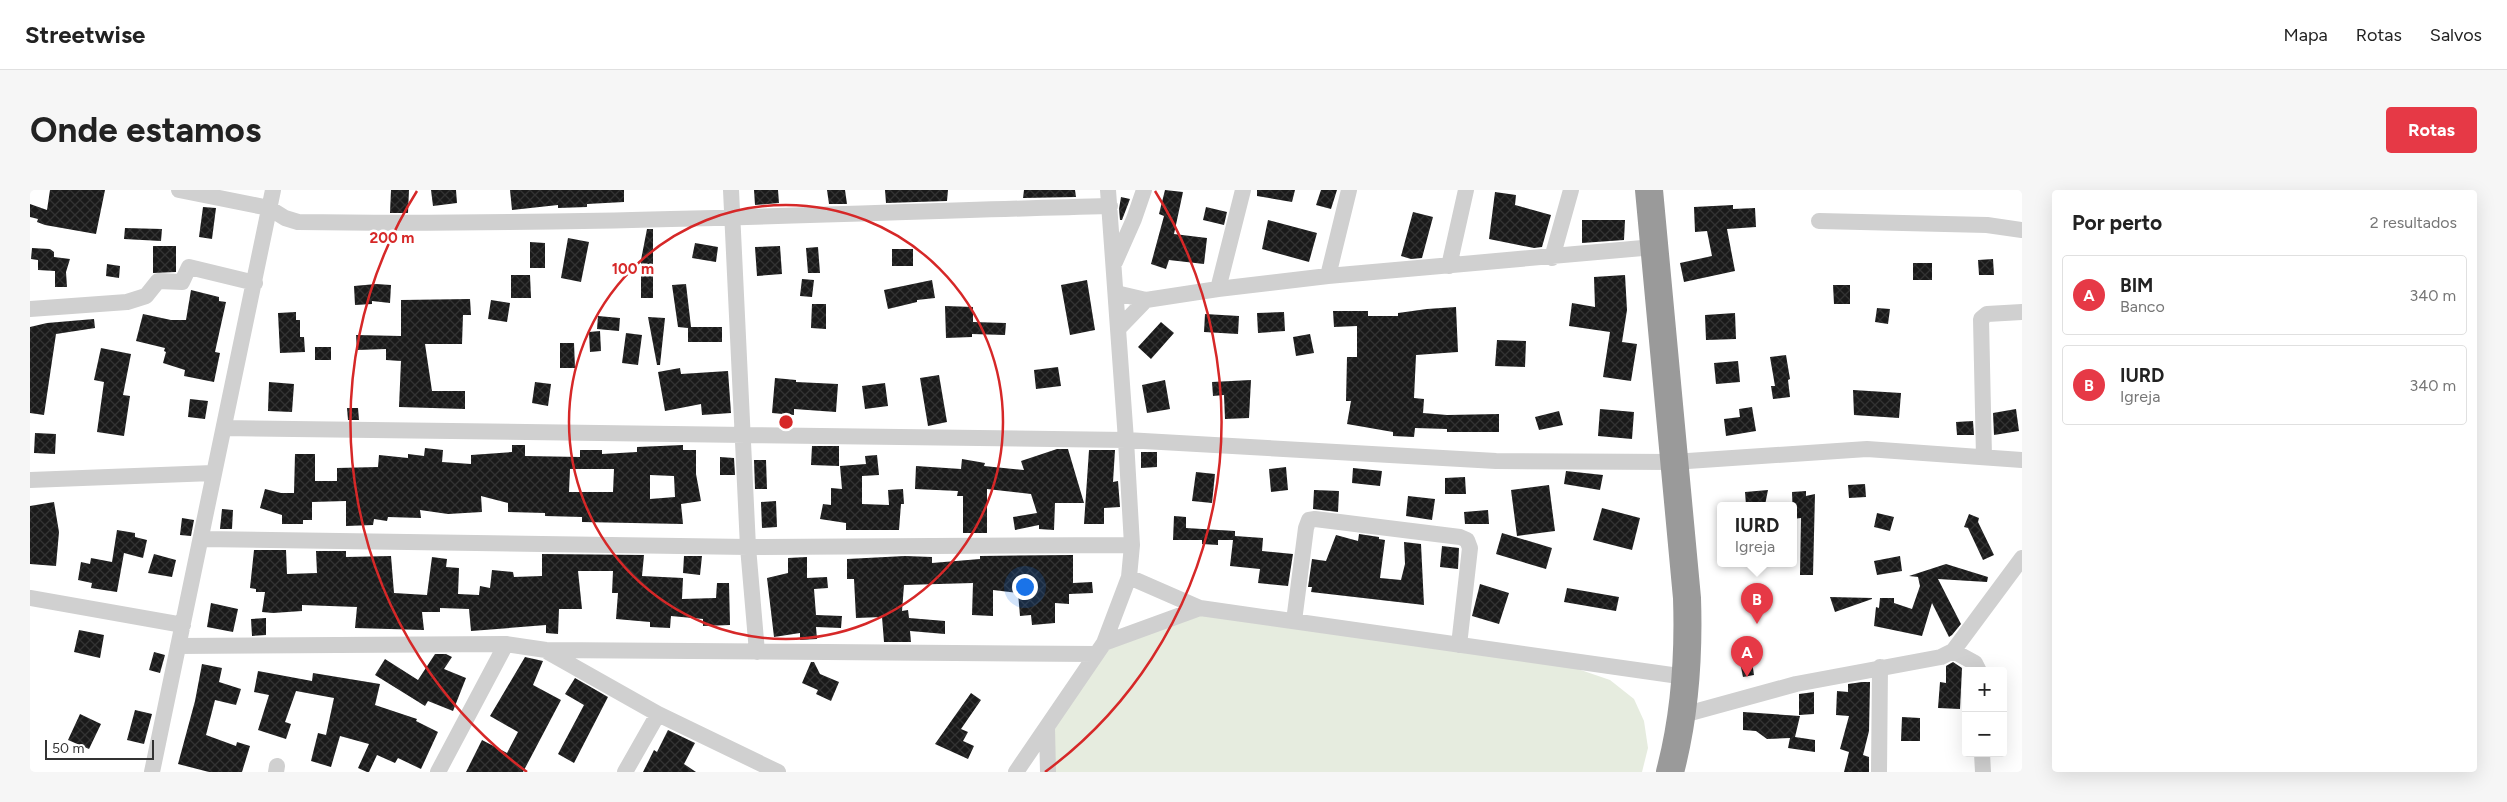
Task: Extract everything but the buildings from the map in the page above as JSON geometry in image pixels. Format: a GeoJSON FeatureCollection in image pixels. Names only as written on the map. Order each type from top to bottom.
{"type":"FeatureCollection","features":[{"type":"Feature","properties":{"kind":"highway"},"geometry":{"type":"LineString","coordinates":[[1649,190],[1673,462],[1687,590],[1686,677],[1682,716],[1670,772]]}},
{"type":"Feature","properties":{"kind":"street"},"geometry":{"type":"LineString","coordinates":[[179,190],[269,208],[285,218],[298,222],[554,223],[1109,198],[1132,545],[1129,577],[1100,648],[1016,772]]}},
{"type":"Feature","properties":{"kind":"street"},"geometry":{"type":"LineString","coordinates":[[152,772],[182,625],[202,539],[213,473],[273,190]]}},
{"type":"Feature","properties":{"kind":"street"},"geometry":{"type":"LineString","coordinates":[[731,190],[748,547],[757,652]]}},
{"type":"Feature","properties":{"kind":"street"},"geometry":{"type":"LineString","coordinates":[[1114,265],[1134,220],[1144,190]]}},
{"type":"Feature","properties":{"kind":"street"},"geometry":{"type":"LineString","coordinates":[[1218,289],[1243,190]]}},
{"type":"Feature","properties":{"kind":"street"},"geometry":{"type":"LineString","coordinates":[[1328,276],[1349,190]]}},
{"type":"Feature","properties":{"kind":"street"},"geometry":{"type":"LineString","coordinates":[[1449,266],[1466,190]]}},
{"type":"Feature","properties":{"kind":"street"},"geometry":{"type":"LineString","coordinates":[[1552,258],[1571,190]]}},
{"type":"Feature","properties":{"kind":"street"},"geometry":{"type":"LineString","coordinates":[[1819,221],[1987,225],[2022,230]]}},
{"type":"Feature","properties":{"kind":"street"},"geometry":{"type":"LineString","coordinates":[[1116,293],[1146,300],[1328,276],[1552,258],[1654,247]]}},
{"type":"Feature","properties":{"kind":"street"},"geometry":{"type":"LineString","coordinates":[[30,309],[127,302],[146,296],[158,281],[182,282],[189,267],[255,282]]}},
{"type":"Feature","properties":{"kind":"street"},"geometry":{"type":"LineString","coordinates":[[1118,329],[1146,300]]}},
{"type":"Feature","properties":{"kind":"street"},"geometry":{"type":"LineString","coordinates":[[1984,457],[1981,319],[1988,314],[2022,312]]}},
{"type":"Feature","properties":{"kind":"street"},"geometry":{"type":"LineString","coordinates":[[224,428],[1126,440],[1496,461],[1673,462],[1841,449],[1867,449],[2022,460]]}},
{"type":"Feature","properties":{"kind":"street"},"geometry":{"type":"LineString","coordinates":[[30,480],[213,473]]}},
{"type":"Feature","properties":{"kind":"street"},"geometry":{"type":"LineString","coordinates":[[1294,621],[1306,528],[1310,520],[1315,519],[1460,538],[1467,540],[1470,548],[1459,645]]}},
{"type":"Feature","properties":{"kind":"street"},"geometry":{"type":"LineString","coordinates":[[202,539],[748,547],[1132,545]]}},
{"type":"Feature","properties":{"kind":"street"},"geometry":{"type":"LineString","coordinates":[[1682,716],[1796,684],[1941,657],[1953,651],[2022,558]]}},
{"type":"Feature","properties":{"kind":"street"},"geometry":{"type":"LineString","coordinates":[[1129,577],[1200,608],[1686,677]]}},
{"type":"Feature","properties":{"kind":"street"},"geometry":{"type":"LineString","coordinates":[[30,598],[182,625]]}},
{"type":"Feature","properties":{"kind":"street"},"geometry":{"type":"LineString","coordinates":[[178,646],[506,644],[546,650],[757,652],[1100,648],[1200,608]]}},
{"type":"Feature","properties":{"kind":"street"},"geometry":{"type":"LineString","coordinates":[[438,772],[506,644]]}},
{"type":"Feature","properties":{"kind":"street"},"geometry":{"type":"LineString","coordinates":[[546,650],[752,766],[778,772]]}},
{"type":"Feature","properties":{"kind":"street"},"geometry":{"type":"LineString","coordinates":[[1953,651],[1975,663],[1977,667]]}},
{"type":"Feature","properties":{"kind":"street"},"geometry":{"type":"LineString","coordinates":[[1879,772],[1880,667]]}},
{"type":"Feature","properties":{"kind":"street"},"geometry":{"type":"LineString","coordinates":[[625,772],[658,714]]}},
{"type":"Feature","properties":{"kind":"street"},"geometry":{"type":"LineString","coordinates":[[1047,728],[1048,772]]}},
{"type":"Feature","properties":{"kind":"street"},"geometry":{"type":"LineString","coordinates":[[1982,757],[1982,772]]}},
{"type":"Feature","properties":{"kind":"shaded area"},"geometry":{"type":"Polygon","coordinates":[[[1201,613],[1569,666],[1610,680],[1634,699],[1644,721],[1648,748],[1642,772],[1055,772],[1054,727],[1108,648],[1201,613]]]}},
{"type":"Feature","properties":{"kind":"place","name":"IURD"},"geometry":{"type":"Point","coordinates":[1757,624]}},
{"type":"Feature","properties":{"kind":"place","name":"BIM"},"geometry":{"type":"Point","coordinates":[1747,677]}}]}
